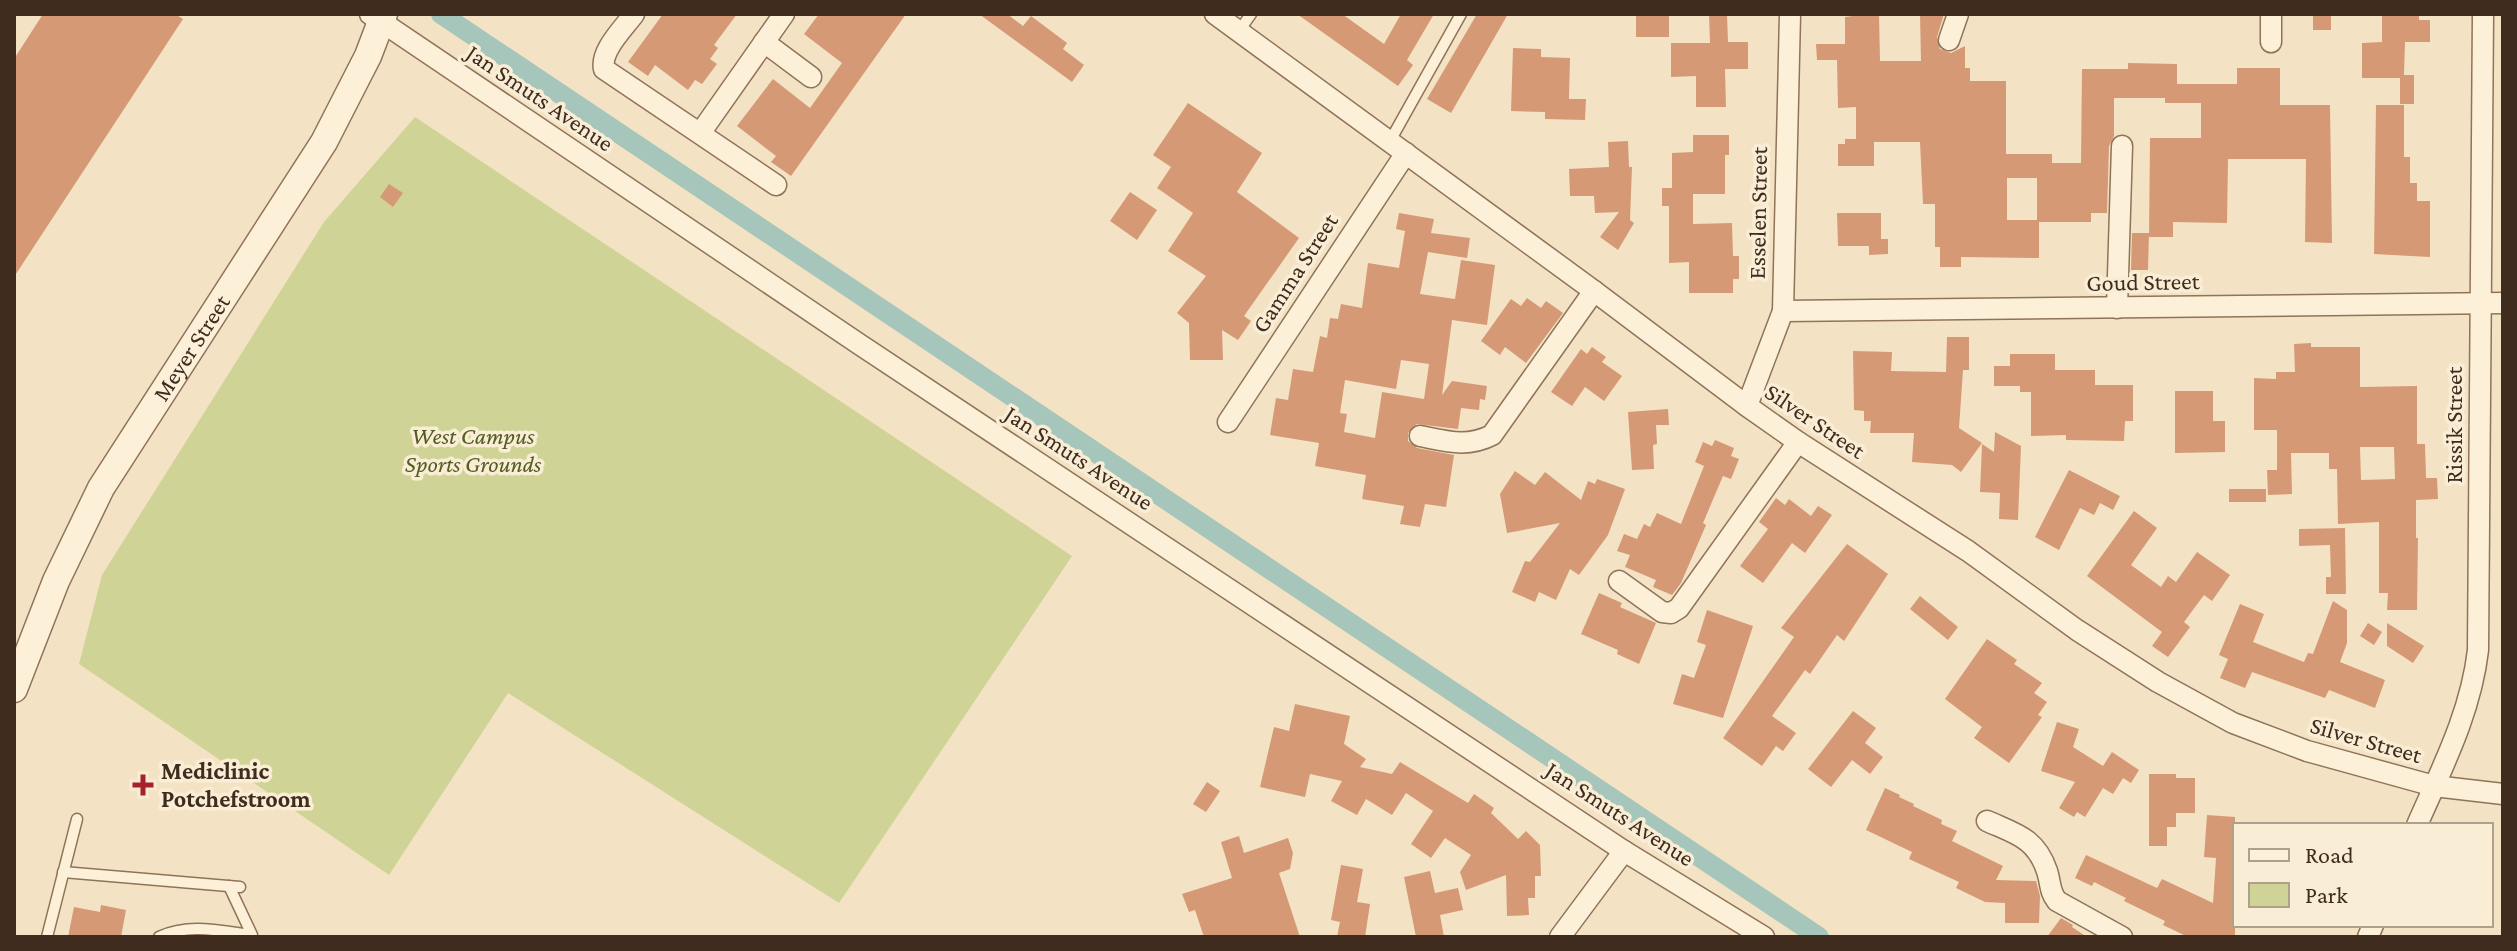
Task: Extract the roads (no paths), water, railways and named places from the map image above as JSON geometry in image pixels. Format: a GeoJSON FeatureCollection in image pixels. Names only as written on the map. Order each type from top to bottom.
{"type":"FeatureCollection","features":[{"type":"Feature","properties":{"kind":"street"},"geometry":{"type":"LineString","coordinates":[[634,14],[605,54],[604,69],[776,185]]}},
{"type":"Feature","properties":{"kind":"street"},"geometry":{"type":"LineString","coordinates":[[701,132],[784,14]]}},
{"type":"Feature","properties":{"kind":"street","name":"Silver Street"},"geometry":{"type":"LineString","coordinates":[[1215,14],[1798,442],[1968,551],[2077,630],[2183,696],[2233,723],[2307,751],[2434,786],[2503,794]]}},
{"type":"Feature","properties":{"kind":"street","name":"Esselen Street"},"geometry":{"type":"LineString","coordinates":[[1747,406],[1783,311],[1790,14]]}},
{"type":"Feature","properties":{"kind":"street"},"geometry":{"type":"LineString","coordinates":[[1949,40],[1958,14]]}},
{"type":"Feature","properties":{"kind":"street"},"geometry":{"type":"LineString","coordinates":[[2271,14],[2271,42]]}},
{"type":"Feature","properties":{"kind":"street","name":"Rissik Street"},"geometry":{"type":"LineString","coordinates":[[2418,823],[2467,708],[2475,681],[2478,650],[2483,14]]}},
{"type":"Feature","properties":{"kind":"street","name":"Meyer Street"},"geometry":{"type":"LineString","coordinates":[[14,689],[56,581],[101,488],[324,142],[348,96],[379,17]]}},
{"type":"Feature","properties":{"kind":"street","name":"Jan Smuts Avenue"},"geometry":{"type":"LineString","coordinates":[[379,17],[846,335],[1624,851],[1764,937]]}},
{"type":"Feature","properties":{"kind":"street"},"geometry":{"type":"LineString","coordinates":[[764,42],[811,77]]}},
{"type":"Feature","properties":{"kind":"street"},"geometry":{"type":"LineString","coordinates":[[2117,308],[2122,146]]}},
{"type":"Feature","properties":{"kind":"street","name":"Gamma Street"},"geometry":{"type":"LineString","coordinates":[[1228,422],[1398,147]]}},
{"type":"Feature","properties":{"kind":"street"},"geometry":{"type":"LineString","coordinates":[[1420,436],[1464,444],[1492,435],[1594,291]]}},
{"type":"Feature","properties":{"kind":"street","name":"Goud Street"},"geometry":{"type":"LineString","coordinates":[[1783,311],[2503,303]]}},
{"type":"Feature","properties":{"kind":"street"},"geometry":{"type":"LineString","coordinates":[[1619,581],[1662,612],[1671,613],[1679,608],[1798,442]]}},
{"type":"Feature","properties":{"kind":"street"},"geometry":{"type":"LineString","coordinates":[[1987,821],[2030,841],[2039,851],[2051,893],[2057,901],[2122,937]]}},
{"type":"Feature","properties":{"kind":"street"},"geometry":{"type":"LineString","coordinates":[[1560,937],[1624,851]]}},
{"type":"Feature","properties":{"kind":"lane"},"geometry":{"type":"LineString","coordinates":[[1239,31],[1251,14]]}},
{"type":"Feature","properties":{"kind":"lane"},"geometry":{"type":"LineString","coordinates":[[1398,147],[1461,14]]}},
{"type":"Feature","properties":{"kind":"lane"},"geometry":{"type":"LineString","coordinates":[[47,937],[77,819]]}},
{"type":"Feature","properties":{"kind":"lane"},"geometry":{"type":"LineString","coordinates":[[63,872],[234,886],[253,936],[194,928],[171,931],[159,937]]}},
{"type":"Feature","properties":{"kind":"waterway"},"geometry":{"type":"LineString","coordinates":[[441,14],[1819,937]]}},
{"type":"Feature","properties":{"kind":"place","name":"Mediclinic Potchefstroom"},"geometry":{"type":"Point","coordinates":[143,785]}},
{"type":"Feature","properties":{"kind":"park label","name":"West Campus Sports Grounds"},"geometry":{"type":"Point","coordinates":[473,450]}}]}
